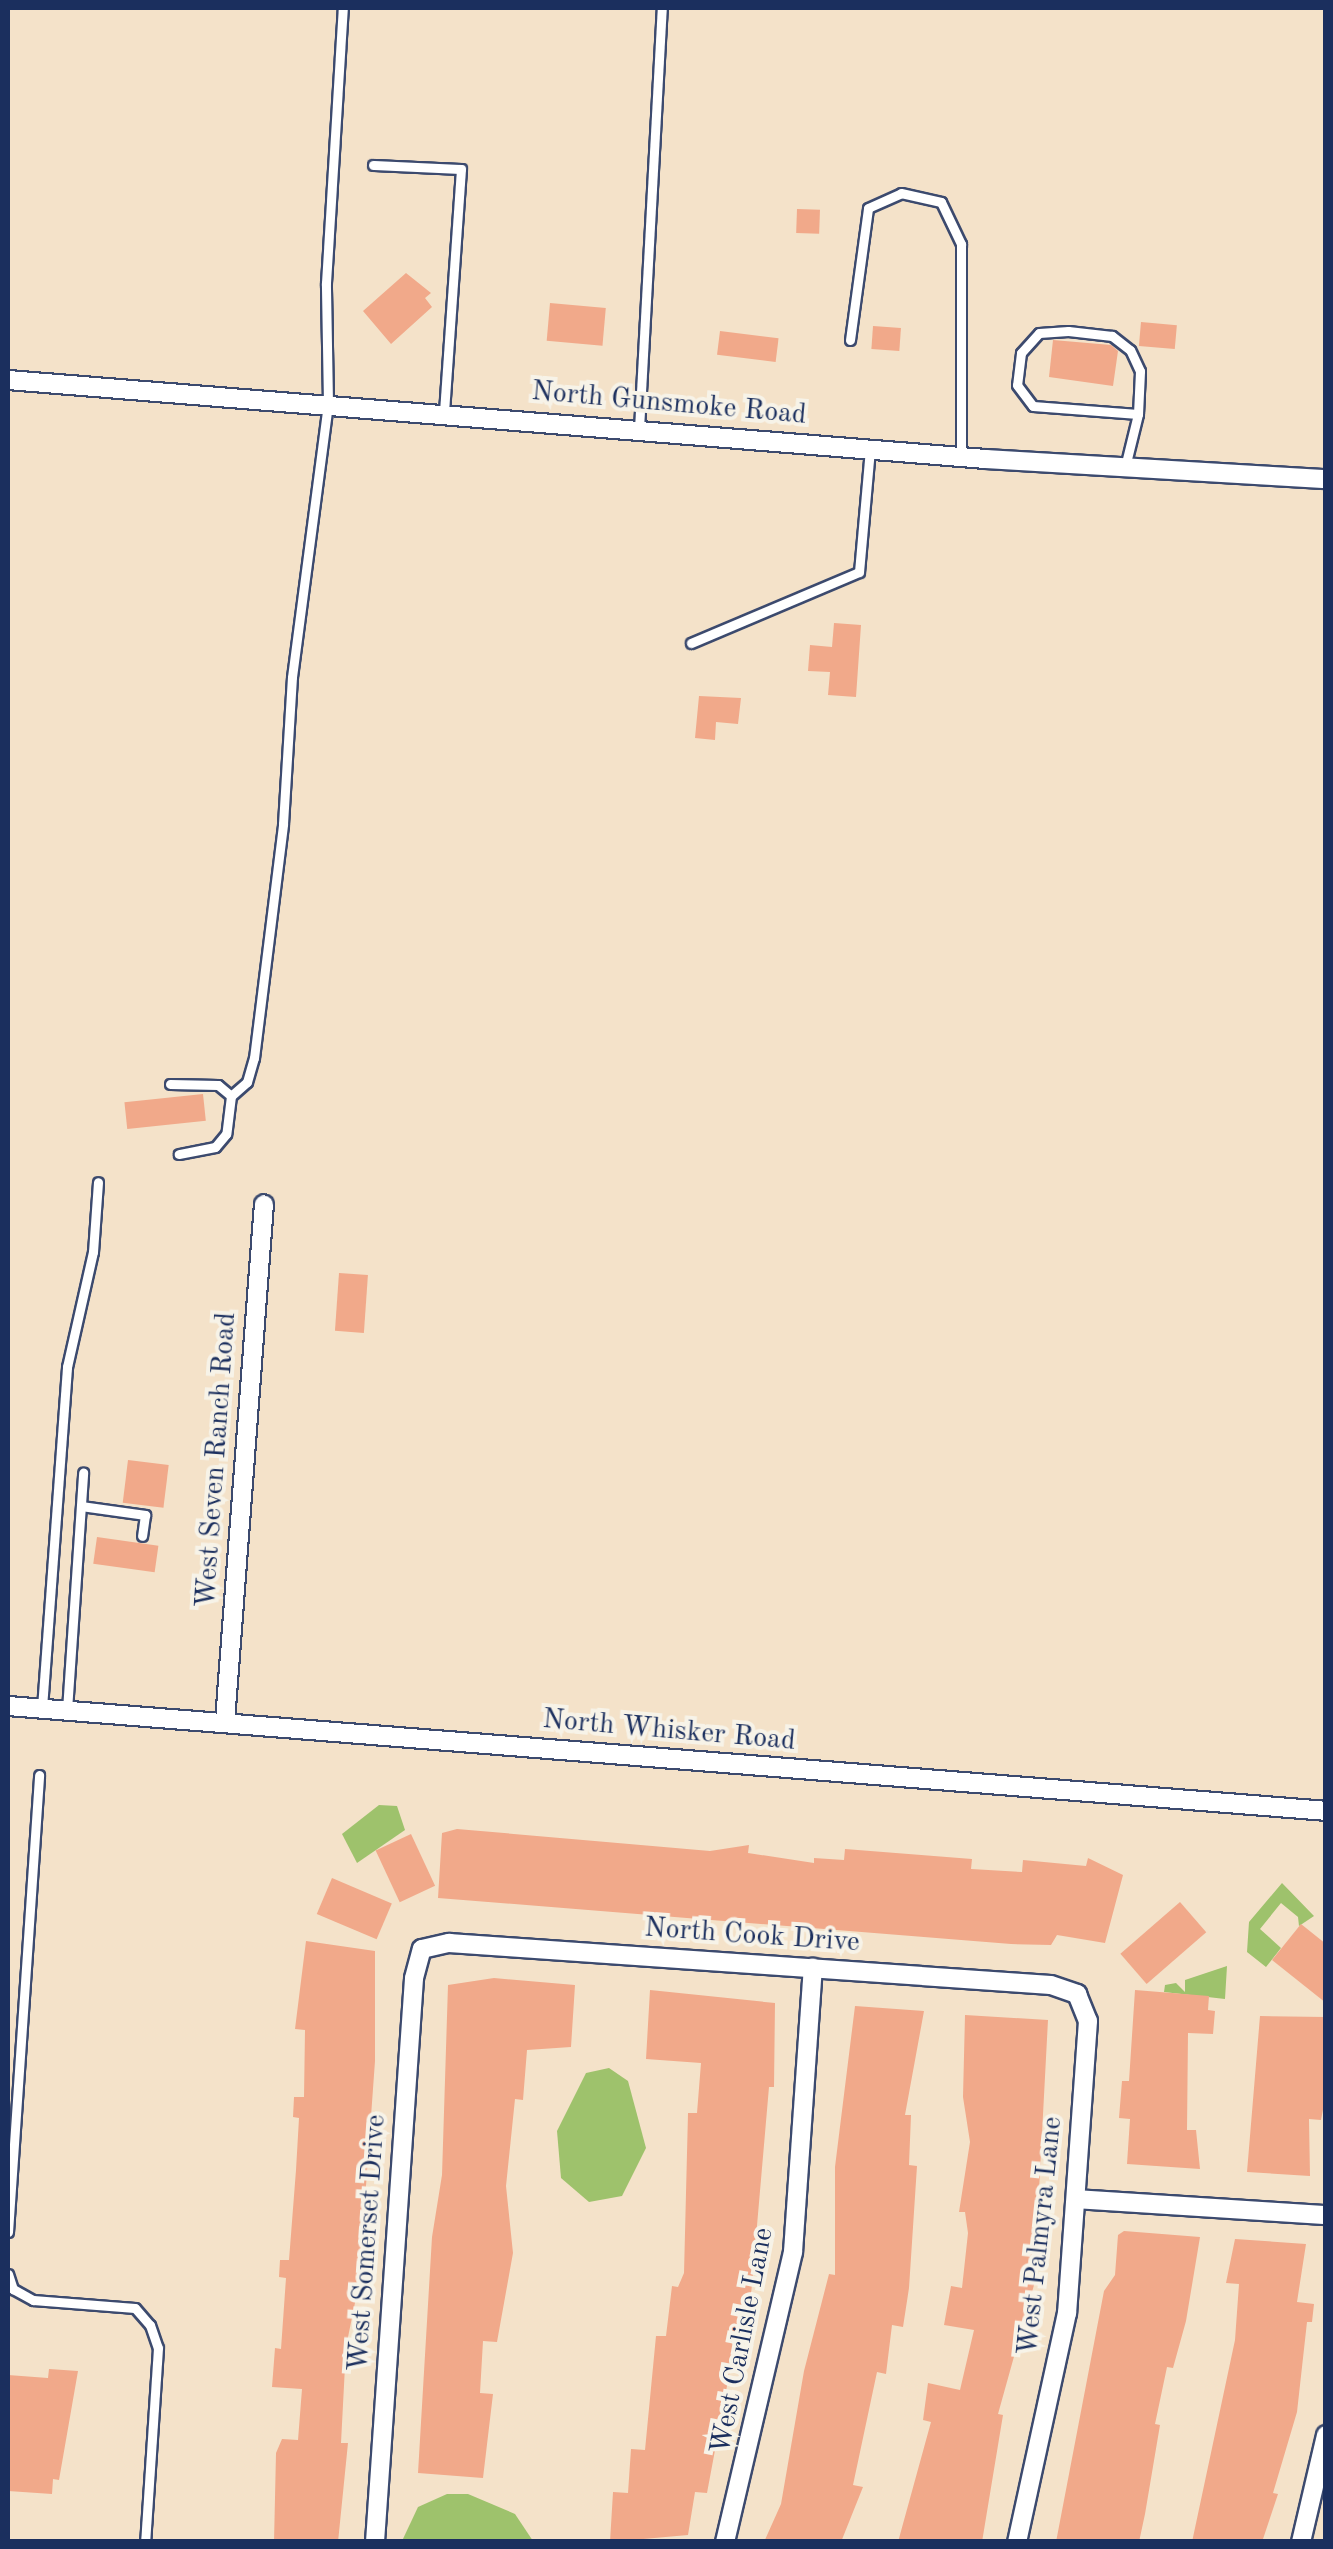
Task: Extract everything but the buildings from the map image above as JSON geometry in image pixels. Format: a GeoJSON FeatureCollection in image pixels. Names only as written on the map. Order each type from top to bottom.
{"type":"FeatureCollection","features":[{"type":"Feature","properties":{"kind":"street","name":"North Gunsmoke Road"},"geometry":{"type":"LineString","coordinates":[[8,380],[961,456],[1326,479]]}},
{"type":"Feature","properties":{"kind":"street","name":"West Seven Ranch Road"},"geometry":{"type":"LineString","coordinates":[[225,1721],[264,1204]]}},
{"type":"Feature","properties":{"kind":"street","name":"North Whisker Road"},"geometry":{"type":"LineString","coordinates":[[8,1706],[1326,1811]]}},
{"type":"Feature","properties":{"kind":"street","name":"North Cook Drive"},"geometry":{"type":"LineString","coordinates":[[422,1949],[449,1943],[813,1968],[1051,1985],[1077,1994]]}},
{"type":"Feature","properties":{"kind":"street","name":"West Somerset Drive"},"geometry":{"type":"LineString","coordinates":[[374,2542],[414,1978],[422,1949]]}},
{"type":"Feature","properties":{"kind":"street","name":"West Carlisle Lane"},"geometry":{"type":"LineString","coordinates":[[725,2542],[793,2252],[813,1968]]}},
{"type":"Feature","properties":{"kind":"street","name":"West Palmyra Lane"},"geometry":{"type":"LineString","coordinates":[[1017,2542],[1067,2313],[1088,2021],[1077,1994]]}},
{"type":"Feature","properties":{"kind":"street"},"geometry":{"type":"LineString","coordinates":[[1076,2199],[1326,2215]]}},
{"type":"Feature","properties":{"kind":"street"},"geometry":{"type":"LineString","coordinates":[[1301,2542],[1326,2436]]}},
{"type":"Feature","properties":{"kind":"lane"},"geometry":{"type":"LineString","coordinates":[[178,1154],[216,1146],[226,1134],[231,1096],[247,1082],[254,1058],[283,824],[292,677],[328,403],[326,283],[344,8]]}},
{"type":"Feature","properties":{"kind":"lane"},"geometry":{"type":"LineString","coordinates":[[638,429],[645,226],[662,8]]}},
{"type":"Feature","properties":{"kind":"lane"},"geometry":{"type":"LineString","coordinates":[[373,165],[461,169],[444,412]]}},
{"type":"Feature","properties":{"kind":"lane"},"geometry":{"type":"LineString","coordinates":[[850,340],[868,208],[901,193],[941,202],[961,244],[961,456]]}},
{"type":"Feature","properties":{"kind":"lane"},"geometry":{"type":"LineString","coordinates":[[1126,467],[1138,414],[1140,371],[1130,350],[1112,336],[1040,334],[1022,353],[1017,385],[1033,406],[1138,414]]}},
{"type":"Feature","properties":{"kind":"lane"},"geometry":{"type":"LineString","coordinates":[[691,644],[859,572],[870,448]]}},
{"type":"Feature","properties":{"kind":"lane"},"geometry":{"type":"LineString","coordinates":[[170,1084],[218,1086],[231,1096]]}},
{"type":"Feature","properties":{"kind":"lane"},"geometry":{"type":"LineString","coordinates":[[42,1708],[66,1367],[93,1252],[98,1182]]}},
{"type":"Feature","properties":{"kind":"lane"},"geometry":{"type":"LineString","coordinates":[[66,1710],[83,1472]]}},
{"type":"Feature","properties":{"kind":"lane"},"geometry":{"type":"LineString","coordinates":[[81,1506],[145,1516],[142,1536]]}},
{"type":"Feature","properties":{"kind":"lane"},"geometry":{"type":"LineString","coordinates":[[8,2232],[39,1775]]}},
{"type":"Feature","properties":{"kind":"lane"},"geometry":{"type":"LineString","coordinates":[[8,2274],[13,2289],[33,2300],[134,2308],[150,2326],[158,2348],[145,2542]]}},
{"type":"Feature","properties":{"kind":"green space"},"geometry":{"type":"Polygon","coordinates":[[[379,1805],[397,1806],[405,1830],[357,1863],[342,1834],[379,1805]]]}},
{"type":"Feature","properties":{"kind":"green space"},"geometry":{"type":"Polygon","coordinates":[[[1282,1883],[1314,1916],[1299,1926],[1298,1917],[1281,1903],[1260,1929],[1281,1948],[1266,1967],[1247,1952],[1249,1922],[1282,1883]]]}},
{"type":"Feature","properties":{"kind":"green space"},"geometry":{"type":"Polygon","coordinates":[[[1227,1966],[1225,1999],[1164,1992],[1165,1985],[1176,1983],[1185,1992],[1185,1980],[1227,1966]]]}},
{"type":"Feature","properties":{"kind":"green space"},"geometry":{"type":"Polygon","coordinates":[[[609,2068],[628,2081],[646,2148],[622,2196],[589,2202],[561,2178],[557,2131],[586,2073],[609,2068]]]}},
{"type":"Feature","properties":{"kind":"green space"},"geometry":{"type":"Polygon","coordinates":[[[447,2494],[468,2494],[515,2514],[533,2541],[402,2541],[418,2507],[447,2494]]]}}]}
